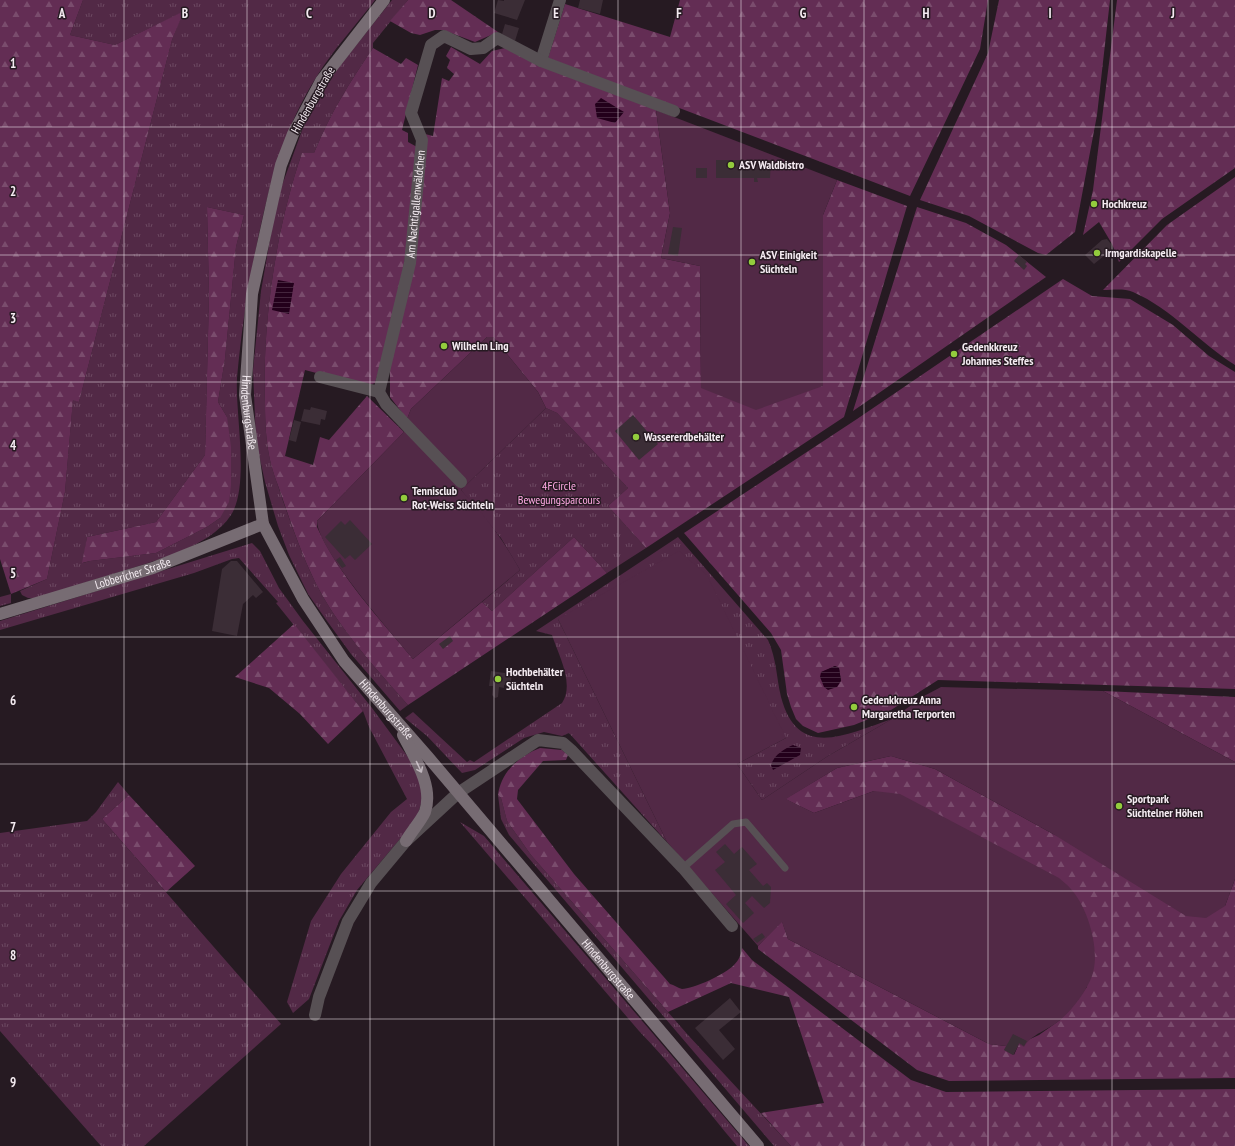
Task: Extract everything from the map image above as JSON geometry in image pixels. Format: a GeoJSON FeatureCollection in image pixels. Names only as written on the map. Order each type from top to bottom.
{"type":"FeatureCollection","features":[{"type":"Feature","properties":{"kind":"main road","name":"Hindenburgstraße"},"geometry":{"type":"LineString","coordinates":[[384,0],[321,81],[292,134],[273,199],[252,294],[245,395],[263,524],[303,599],[344,661],[758,1146]]}},
{"type":"Feature","properties":{"kind":"main road","name":"Lobbericher Straße"},"geometry":{"type":"LineString","coordinates":[[0,614],[152,568],[263,524]]}},
{"type":"Feature","properties":{"kind":"main road"},"geometry":{"type":"LineString","coordinates":[[395,720],[421,772],[426,791],[425,812],[406,841]]}},
{"type":"Feature","properties":{"kind":"street"},"geometry":{"type":"LineString","coordinates":[[541,61],[560,0]]}},
{"type":"Feature","properties":{"kind":"street","name":"Am Nachtigallenwäldchen"},"geometry":{"type":"LineString","coordinates":[[379,392],[410,263],[422,140],[411,113],[431,45],[444,36],[472,49],[483,48],[496,38],[541,61],[674,112]]}},
{"type":"Feature","properties":{"kind":"street"},"geometry":{"type":"LineString","coordinates":[[320,377],[379,392],[386,404],[461,482]]}},
{"type":"Feature","properties":{"kind":"street"},"geometry":{"type":"LineString","coordinates":[[315,1015],[319,997],[348,921],[371,883],[406,841],[458,793],[538,740],[563,743],[683,868],[732,926]]}},
{"type":"Feature","properties":{"kind":"lane"},"geometry":{"type":"LineString","coordinates":[[683,868],[733,824],[746,822],[785,868]]}},
{"type":"Feature","properties":{"kind":"green space"},"geometry":{"type":"Polygon","coordinates":[[[0,0],[83,0],[70,35],[115,45],[184,11],[172,40],[79,402],[73,400],[65,492],[47,579],[11,594],[0,559],[0,0]]]}},
{"type":"Feature","properties":{"kind":"green space"},"geometry":{"type":"Polygon","coordinates":[[[83,0],[375,0],[330,57],[305,96],[286,138],[272,181],[253,265],[240,346],[237,393],[241,468],[237,502],[231,515],[221,527],[208,537],[177,553],[36,598],[28,598],[22,595],[20,591],[47,579],[65,492],[73,399],[79,402],[172,40],[183,12],[115,45],[70,35],[83,0]],[[207,207],[209,295],[205,455],[156,522],[87,537],[83,563],[156,553],[207,527],[220,518],[227,417],[218,402],[225,359],[236,247],[244,215],[207,207]]]}},
{"type":"Feature","properties":{"kind":"green space"},"geometry":{"type":"Polygon","coordinates":[[[392,0],[408,0],[373,43],[373,48],[333,112],[314,153],[302,153],[293,182],[278,244],[273,276],[266,341],[265,410],[271,465],[291,524],[310,571],[330,608],[350,637],[408,705],[400,711],[351,654],[327,621],[308,594],[289,555],[278,526],[265,482],[256,441],[253,370],[261,291],[277,199],[304,125],[332,76],[392,0]]]}},
{"type":"Feature","properties":{"kind":"green space"},"geometry":{"type":"Polygon","coordinates":[[[408,0],[451,0],[498,32],[475,42],[443,30],[435,30],[420,35],[411,33],[390,21],[408,0]]]}},
{"type":"Feature","properties":{"kind":"green space"},"geometry":{"type":"Polygon","coordinates":[[[680,0],[988,0],[980,49],[910,196],[548,58],[565,4],[670,37],[680,0]]]}},
{"type":"Feature","properties":{"kind":"green space"},"geometry":{"type":"Polygon","coordinates":[[[999,0],[1110,0],[1097,115],[1075,232],[1046,255],[1038,253],[969,216],[920,200],[988,53],[999,0]]]}},
{"type":"Feature","properties":{"kind":"green space"},"geometry":{"type":"Polygon","coordinates":[[[1117,0],[1235,0],[1235,168],[1162,219],[1119,262],[1112,244],[1099,222],[1083,235],[1093,190],[1117,0]]]}},
{"type":"Feature","properties":{"kind":"green space"},"geometry":{"type":"Polygon","coordinates":[[[451,47],[480,64],[492,51],[505,48],[656,110],[670,213],[661,258],[700,266],[701,388],[823,386],[823,215],[837,180],[907,206],[844,417],[646,548],[608,506],[628,488],[557,413],[546,408],[538,392],[493,337],[487,337],[411,409],[407,419],[390,397],[390,363],[425,134],[433,136],[442,78],[449,81],[454,74],[447,68],[450,60],[446,56],[451,47]]]}},
{"type":"Feature","properties":{"kind":"green space"},"geometry":{"type":"Polygon","coordinates":[[[373,48],[401,64],[406,58],[418,65],[402,130],[408,133],[408,142],[417,147],[410,228],[397,306],[375,383],[366,386],[305,370],[285,456],[313,465],[320,437],[329,440],[367,396],[404,432],[317,521],[317,527],[336,563],[360,596],[413,659],[482,602],[492,611],[574,537],[607,573],[408,705],[350,637],[330,608],[315,582],[296,536],[273,470],[270,460],[266,425],[265,373],[269,309],[278,244],[293,182],[302,153],[314,153],[340,99],[373,48]]]}},
{"type":"Feature","properties":{"kind":"green space","name":"ASV Einigkeit Süchteln"},"geometry":{"type":"Polygon","coordinates":[[[656,110],[837,180],[823,215],[823,386],[756,410],[701,388],[700,266],[661,258],[670,213],[656,110]]]}},
{"type":"Feature","properties":{"kind":"green space"},"geometry":{"type":"Polygon","coordinates":[[[1235,177],[1235,365],[1160,307],[1147,299],[1129,291],[1103,290],[1167,225],[1235,177]]]}},
{"type":"Feature","properties":{"kind":"green space"},"geometry":{"type":"Polygon","coordinates":[[[207,207],[244,215],[236,247],[225,359],[218,402],[227,417],[231,447],[231,485],[229,502],[220,518],[207,527],[156,553],[82,563],[87,537],[156,522],[205,455],[209,295],[207,207]]]}},
{"type":"Feature","properties":{"kind":"green space"},"geometry":{"type":"Polygon","coordinates":[[[917,207],[966,223],[1006,245],[1046,277],[853,411],[917,207]]]}},
{"type":"Feature","properties":{"kind":"green space"},"geometry":{"type":"Polygon","coordinates":[[[1063,279],[1092,296],[1130,299],[1173,325],[1209,356],[1235,372],[1235,689],[938,680],[891,710],[854,725],[818,733],[803,726],[796,719],[791,707],[787,694],[781,650],[771,633],[684,533],[857,419],[1063,279]],[[835,666],[822,672],[841,681],[839,668],[835,666]]]}},
{"type":"Feature","properties":{"kind":"green space","name":"Tennisclub Rot-Weiss Süchteln"},"geometry":{"type":"Polygon","coordinates":[[[487,337],[493,337],[538,392],[546,408],[461,490],[494,528],[520,570],[413,659],[342,571],[329,552],[317,521],[404,432],[411,409],[487,337]]]}},
{"type":"Feature","properties":{"kind":"green space","name":"4FCircle Bewegungsparcours"},"geometry":{"type":"Polygon","coordinates":[[[546,408],[557,413],[628,488],[608,506],[646,548],[607,573],[574,537],[492,611],[482,602],[520,570],[501,538],[461,490],[546,408]]]}},
{"type":"Feature","properties":{"kind":"green space"},"geometry":{"type":"Polygon","coordinates":[[[678,537],[768,640],[775,662],[781,697],[789,717],[799,730],[812,736],[826,738],[842,736],[892,719],[828,756],[762,800],[737,764],[786,738],[558,619],[667,842],[569,733],[562,736],[544,732],[524,738],[475,770],[462,773],[427,736],[405,718],[413,712],[467,762],[470,760],[474,762],[562,703],[566,695],[567,687],[564,669],[552,635],[536,631],[678,537]]]}},
{"type":"Feature","properties":{"kind":"green space"},"geometry":{"type":"Polygon","coordinates":[[[252,543],[260,551],[279,588],[303,621],[372,708],[411,761],[421,783],[422,800],[418,814],[411,826],[357,890],[339,921],[309,999],[293,1013],[287,1002],[311,921],[341,874],[391,812],[407,799],[369,727],[363,711],[276,603],[278,602],[239,558],[232,559],[194,573],[0,630],[0,621],[252,543]]]}},
{"type":"Feature","properties":{"kind":"green space","name":"Sportpark Süchtelner Höhen"},"geometry":{"type":"Polygon","coordinates":[[[679,551],[707,575],[786,738],[737,764],[762,800],[828,756],[892,719],[924,696],[941,687],[1103,691],[1235,762],[1235,879],[1225,906],[1206,918],[1186,916],[1053,834],[935,769],[891,756],[837,768],[786,799],[814,813],[874,791],[900,794],[1059,878],[1070,888],[1082,906],[1094,942],[1095,954],[1092,976],[1079,1000],[1060,1020],[1036,1035],[1024,1047],[1019,1044],[1013,1055],[1004,1050],[1006,1046],[989,1044],[788,939],[782,922],[758,946],[667,842],[558,619],[679,551]]]}},
{"type":"Feature","properties":{"kind":"green space"},"geometry":{"type":"Polygon","coordinates":[[[11,594],[11,603],[0,606],[0,597],[11,594]]]}},
{"type":"Feature","properties":{"kind":"green space"},"geometry":{"type":"Polygon","coordinates":[[[294,624],[363,711],[328,744],[300,714],[269,688],[235,677],[294,624]]]}},
{"type":"Feature","properties":{"kind":"green space"},"geometry":{"type":"Polygon","coordinates":[[[1103,691],[1235,697],[1235,762],[1103,691]]]}},
{"type":"Feature","properties":{"kind":"green space"},"geometry":{"type":"Polygon","coordinates":[[[540,748],[562,750],[568,755],[566,760],[543,761],[518,790],[517,799],[574,874],[670,984],[682,989],[701,984],[717,977],[730,969],[736,963],[740,957],[742,948],[752,960],[911,1080],[946,1092],[1235,1089],[1235,1146],[791,1146],[761,1113],[824,1103],[789,997],[731,983],[668,1012],[531,855],[507,821],[501,798],[498,795],[503,779],[518,760],[540,748]]]}},
{"type":"Feature","properties":{"kind":"green space"},"geometry":{"type":"Polygon","coordinates":[[[891,756],[935,769],[1053,834],[1225,906],[1235,879],[1235,1078],[949,1081],[917,1070],[758,949],[758,946],[782,921],[788,939],[989,1044],[1006,1046],[1014,1055],[1019,1044],[1039,1035],[1060,1020],[1087,987],[874,791],[814,813],[785,799],[837,768],[891,756]]]}},
{"type":"Feature","properties":{"kind":"green space"},"geometry":{"type":"Polygon","coordinates":[[[118,782],[129,795],[102,819],[281,1024],[144,1146],[101,1146],[0,1031],[0,833],[87,821],[96,812],[118,782]]]}},
{"type":"Feature","properties":{"kind":"green space"},"geometry":{"type":"Polygon","coordinates":[[[129,795],[195,866],[166,892],[102,819],[129,795]]]}},
{"type":"Feature","properties":{"kind":"green space"},"geometry":{"type":"Polygon","coordinates":[[[498,795],[501,798],[507,821],[531,855],[688,1035],[791,1146],[774,1146],[509,835],[501,819],[498,795]]]}},
{"type":"Feature","properties":{"kind":"green space"},"geometry":{"type":"Polygon","coordinates":[[[460,822],[484,836],[749,1146],[737,1146],[677,1073],[639,1031],[460,822]]]}},
{"type":"Feature","properties":{"kind":"shaded area"},"geometry":{"type":"Polygon","coordinates":[[[601,98],[624,112],[615,123],[597,118],[595,104],[601,98]]]}},
{"type":"Feature","properties":{"kind":"shaded area"},"geometry":{"type":"Polygon","coordinates":[[[278,280],[294,283],[289,314],[272,310],[278,280]]]}},
{"type":"Feature","properties":{"kind":"shaded area"},"geometry":{"type":"Polygon","coordinates":[[[835,666],[839,668],[841,681],[837,687],[828,690],[824,687],[820,677],[821,672],[835,666]]]}},
{"type":"Feature","properties":{"kind":"shaded area"},"geometry":{"type":"Polygon","coordinates":[[[793,745],[801,748],[800,755],[773,770],[771,765],[774,758],[783,750],[793,745]]]}},
{"type":"Feature","properties":{"kind":"building"},"geometry":{"type":"Polygon","coordinates":[[[498,0],[525,0],[517,20],[494,13],[498,0]]]}},
{"type":"Feature","properties":{"kind":"building"},"geometry":{"type":"Polygon","coordinates":[[[580,0],[603,0],[600,14],[578,8],[580,0]]]}},
{"type":"Feature","properties":{"kind":"building"},"geometry":{"type":"Polygon","coordinates":[[[505,24],[519,28],[515,41],[502,34],[505,24]]]}},
{"type":"Feature","properties":{"kind":"building"},"geometry":{"type":"Polygon","coordinates":[[[716,160],[771,160],[770,178],[757,178],[758,182],[754,182],[754,178],[716,178],[716,160]]]}},
{"type":"Feature","properties":{"kind":"building"},"geometry":{"type":"Polygon","coordinates":[[[696,168],[707,168],[707,178],[696,178],[696,168]]]}},
{"type":"Feature","properties":{"kind":"building"},"geometry":{"type":"Polygon","coordinates":[[[673,227],[682,228],[678,256],[668,254],[673,227]]]}},
{"type":"Feature","properties":{"kind":"building","name":"Irmgardiskapelle"},"geometry":{"type":"Polygon","coordinates":[[[1107,239],[1111,244],[1110,251],[1094,264],[1085,255],[1102,240],[1107,239]]]}},
{"type":"Feature","properties":{"kind":"building"},"geometry":{"type":"Polygon","coordinates":[[[1019,255],[1027,262],[1025,264],[1027,266],[1024,270],[1014,261],[1019,255]]]}},
{"type":"Feature","properties":{"kind":"building"},"geometry":{"type":"Polygon","coordinates":[[[311,407],[327,411],[325,420],[321,419],[320,425],[301,421],[304,409],[310,410],[311,407]]]}},
{"type":"Feature","properties":{"kind":"building","name":"Wassererdbehälter"},"geometry":{"type":"Polygon","coordinates":[[[633,415],[658,444],[639,460],[615,431],[633,415]]]}},
{"type":"Feature","properties":{"kind":"building"},"geometry":{"type":"Polygon","coordinates":[[[294,420],[301,422],[296,442],[289,440],[294,420]]]}},
{"type":"Feature","properties":{"kind":"building"},"geometry":{"type":"Polygon","coordinates":[[[350,520],[372,544],[355,560],[350,555],[345,559],[325,537],[341,521],[345,525],[350,520]]]}},
{"type":"Feature","properties":{"kind":"building"},"geometry":{"type":"Polygon","coordinates":[[[340,557],[346,566],[342,568],[336,560],[340,557]]]}},
{"type":"Feature","properties":{"kind":"building"},"geometry":{"type":"Polygon","coordinates":[[[231,561],[237,561],[263,592],[256,598],[253,595],[243,604],[237,636],[212,631],[222,569],[231,561]]]}},
{"type":"Feature","properties":{"kind":"building"},"geometry":{"type":"Polygon","coordinates":[[[450,636],[453,641],[443,649],[439,644],[450,636]]]}},
{"type":"Feature","properties":{"kind":"building","name":"Hochbehälter Süchteln"},"geometry":{"type":"Polygon","coordinates":[[[491,671],[512,674],[510,686],[504,685],[504,688],[499,687],[498,697],[495,698],[492,695],[493,686],[489,686],[491,671]]]}},
{"type":"Feature","properties":{"kind":"building"},"geometry":{"type":"Polygon","coordinates":[[[725,844],[734,854],[742,847],[757,864],[749,870],[763,886],[767,883],[771,887],[770,903],[764,908],[752,896],[745,903],[754,913],[743,923],[726,904],[736,895],[715,870],[725,862],[716,852],[725,844]]]}},
{"type":"Feature","properties":{"kind":"building"},"geometry":{"type":"Polygon","coordinates":[[[762,933],[765,937],[757,943],[753,939],[762,933]]]}},
{"type":"Feature","properties":{"kind":"building"},"geometry":{"type":"Polygon","coordinates":[[[730,998],[741,1012],[719,1030],[735,1049],[723,1060],[695,1028],[730,998]]]}},
{"type":"Feature","properties":{"kind":"building"},"geometry":{"type":"Polygon","coordinates":[[[1013,1034],[1027,1041],[1024,1046],[1019,1043],[1013,1055],[1004,1050],[1013,1034]]]}},
{"type":"Feature","properties":{"kind":"place","name":"ASV Waldbistro"},"geometry":{"type":"Point","coordinates":[731,165]}},
{"type":"Feature","properties":{"kind":"place","name":"Hochkreuz"},"geometry":{"type":"Point","coordinates":[1094,204]}},
{"type":"Feature","properties":{"kind":"place","name":"Irmgardiskapelle"},"geometry":{"type":"Point","coordinates":[1097,253]}},
{"type":"Feature","properties":{"kind":"place","name":"ASV Einigkeit Süchteln"},"geometry":{"type":"Point","coordinates":[752,262]}},
{"type":"Feature","properties":{"kind":"place","name":"Wilhelm Ling"},"geometry":{"type":"Point","coordinates":[444,346]}},
{"type":"Feature","properties":{"kind":"place","name":"Gedenkkreuz Johannes Steffes"},"geometry":{"type":"Point","coordinates":[954,354]}},
{"type":"Feature","properties":{"kind":"place","name":"Wassererdbehälter"},"geometry":{"type":"Point","coordinates":[636,437]}},
{"type":"Feature","properties":{"kind":"place","name":"Tennisclub Rot-Weiss Süchteln"},"geometry":{"type":"Point","coordinates":[404,498]}},
{"type":"Feature","properties":{"kind":"place","name":"Hochbehälter Süchteln"},"geometry":{"type":"Point","coordinates":[498,679]}},
{"type":"Feature","properties":{"kind":"place","name":"Gedenkkreuz Anna Margaretha Terporten"},"geometry":{"type":"Point","coordinates":[854,707]}},
{"type":"Feature","properties":{"kind":"place","name":"Sportpark Süchtelner Höhen"},"geometry":{"type":"Point","coordinates":[1119,806]}}]}
